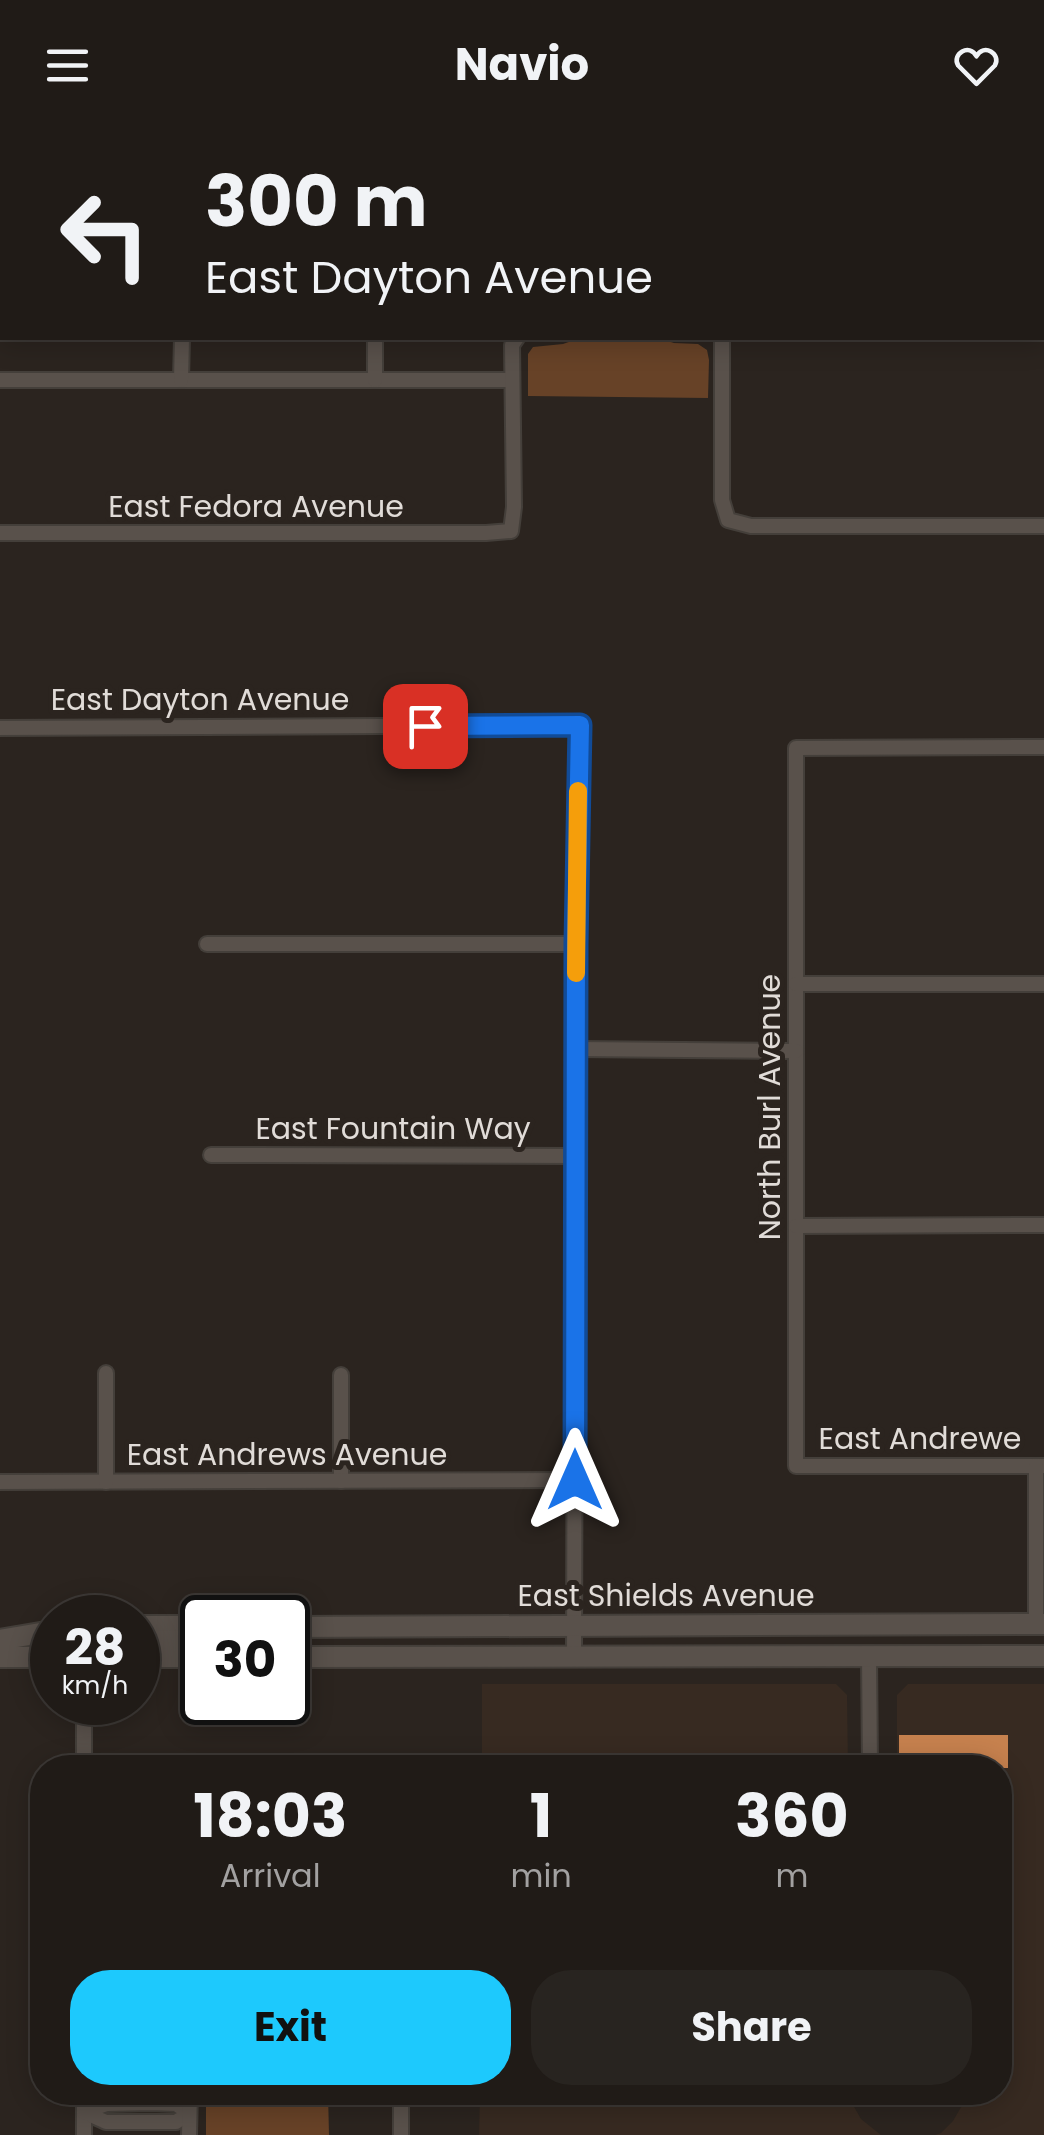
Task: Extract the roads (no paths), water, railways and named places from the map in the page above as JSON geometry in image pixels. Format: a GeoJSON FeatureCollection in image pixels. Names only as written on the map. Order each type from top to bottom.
{"type":"FeatureCollection","features":[{"type":"Feature","properties":{"kind":"main road","name":"East Shields Avenue"},"geometry":{"type":"LineString","coordinates":[[310,1626],[1040,1624]]}},
{"type":"Feature","properties":{"kind":"main road"},"geometry":{"type":"LineString","coordinates":[[0,1626],[30,1628]]}},
{"type":"Feature","properties":{"kind":"main road"},"geometry":{"type":"LineString","coordinates":[[0,1640],[30,1634]]}},
{"type":"Feature","properties":{"kind":"main road","name":"East Shields Avenue"},"geometry":{"type":"LineString","coordinates":[[310,1657],[1044,1656]]}},
{"type":"Feature","properties":{"kind":"main road"},"geometry":{"type":"LineString","coordinates":[[0,1657],[30,1657]]}},
{"type":"Feature","properties":{"kind":"street"},"geometry":{"type":"LineString","coordinates":[[181,380],[182,340]]}},
{"type":"Feature","properties":{"kind":"street"},"geometry":{"type":"LineString","coordinates":[[375,340],[375,380]]}},
{"type":"Feature","properties":{"kind":"street"},"geometry":{"type":"LineString","coordinates":[[0,380],[512,380],[512,345],[516,340]]}},
{"type":"Feature","properties":{"kind":"street"},"geometry":{"type":"LineString","coordinates":[[722,340],[722,500],[728,520],[751,526],[1044,526]]}},
{"type":"Feature","properties":{"kind":"street","name":"East Fedora Avenue"},"geometry":{"type":"LineString","coordinates":[[0,533],[511,531],[512,380]]}},
{"type":"Feature","properties":{"kind":"street","name":"East Dayton Avenue"},"geometry":{"type":"LineString","coordinates":[[0,728],[580,725],[576,944]]}},
{"type":"Feature","properties":{"kind":"street","name":"North Burl Avenue"},"geometry":{"type":"LineString","coordinates":[[796,1466],[796,748],[1044,747]]}},
{"type":"Feature","properties":{"kind":"street"},"geometry":{"type":"LineString","coordinates":[[206,944],[576,944],[574,1656]]}},
{"type":"Feature","properties":{"kind":"street"},"geometry":{"type":"LineString","coordinates":[[796,984],[1044,984]]}},
{"type":"Feature","properties":{"kind":"street"},"geometry":{"type":"LineString","coordinates":[[576,1050],[796,1050]]}},
{"type":"Feature","properties":{"kind":"street","name":"East Fountain Way"},"geometry":{"type":"LineString","coordinates":[[211,1155],[576,1156]]}},
{"type":"Feature","properties":{"kind":"street"},"geometry":{"type":"LineString","coordinates":[[796,1226],[1044,1225]]}},
{"type":"Feature","properties":{"kind":"street"},"geometry":{"type":"LineString","coordinates":[[106,1373],[106,1482]]}},
{"type":"Feature","properties":{"kind":"street"},"geometry":{"type":"LineString","coordinates":[[341,1375],[341,1480]]}},
{"type":"Feature","properties":{"kind":"street","name":"East Andrewe"},"geometry":{"type":"LineString","coordinates":[[796,1466],[1040,1466]]}},
{"type":"Feature","properties":{"kind":"street"},"geometry":{"type":"LineString","coordinates":[[1040,1466],[1040,1624]]}},
{"type":"Feature","properties":{"kind":"street","name":"East Andrews Avenue"},"geometry":{"type":"LineString","coordinates":[[0,1482],[575,1480]]}},
{"type":"Feature","properties":{"kind":"street"},"geometry":{"type":"LineString","coordinates":[[869,1656],[870,1755]]}},
{"type":"Feature","properties":{"kind":"street"},"geometry":{"type":"LineString","coordinates":[[84,1725],[84,1755]]}},
{"type":"Feature","properties":{"kind":"street"},"geometry":{"type":"LineString","coordinates":[[84,2105],[84,2135]]}},
{"type":"Feature","properties":{"kind":"street"},"geometry":{"type":"LineString","coordinates":[[84,2112],[104,2105]]}},
{"type":"Feature","properties":{"kind":"street"},"geometry":{"type":"LineString","coordinates":[[135,2105],[141,2113],[135,2122]]}},
{"type":"Feature","properties":{"kind":"street"},"geometry":{"type":"LineString","coordinates":[[178,2105],[190,2113]]}},
{"type":"Feature","properties":{"kind":"street"},"geometry":{"type":"LineString","coordinates":[[189,2135],[190,2105]]}},
{"type":"Feature","properties":{"kind":"street"},"geometry":{"type":"LineString","coordinates":[[401,2105],[402,2135]]}},
{"type":"Feature","properties":{"kind":"street"},"geometry":{"type":"LineString","coordinates":[[84,2112],[106,2122],[176,2122],[190,2113]]}}]}
